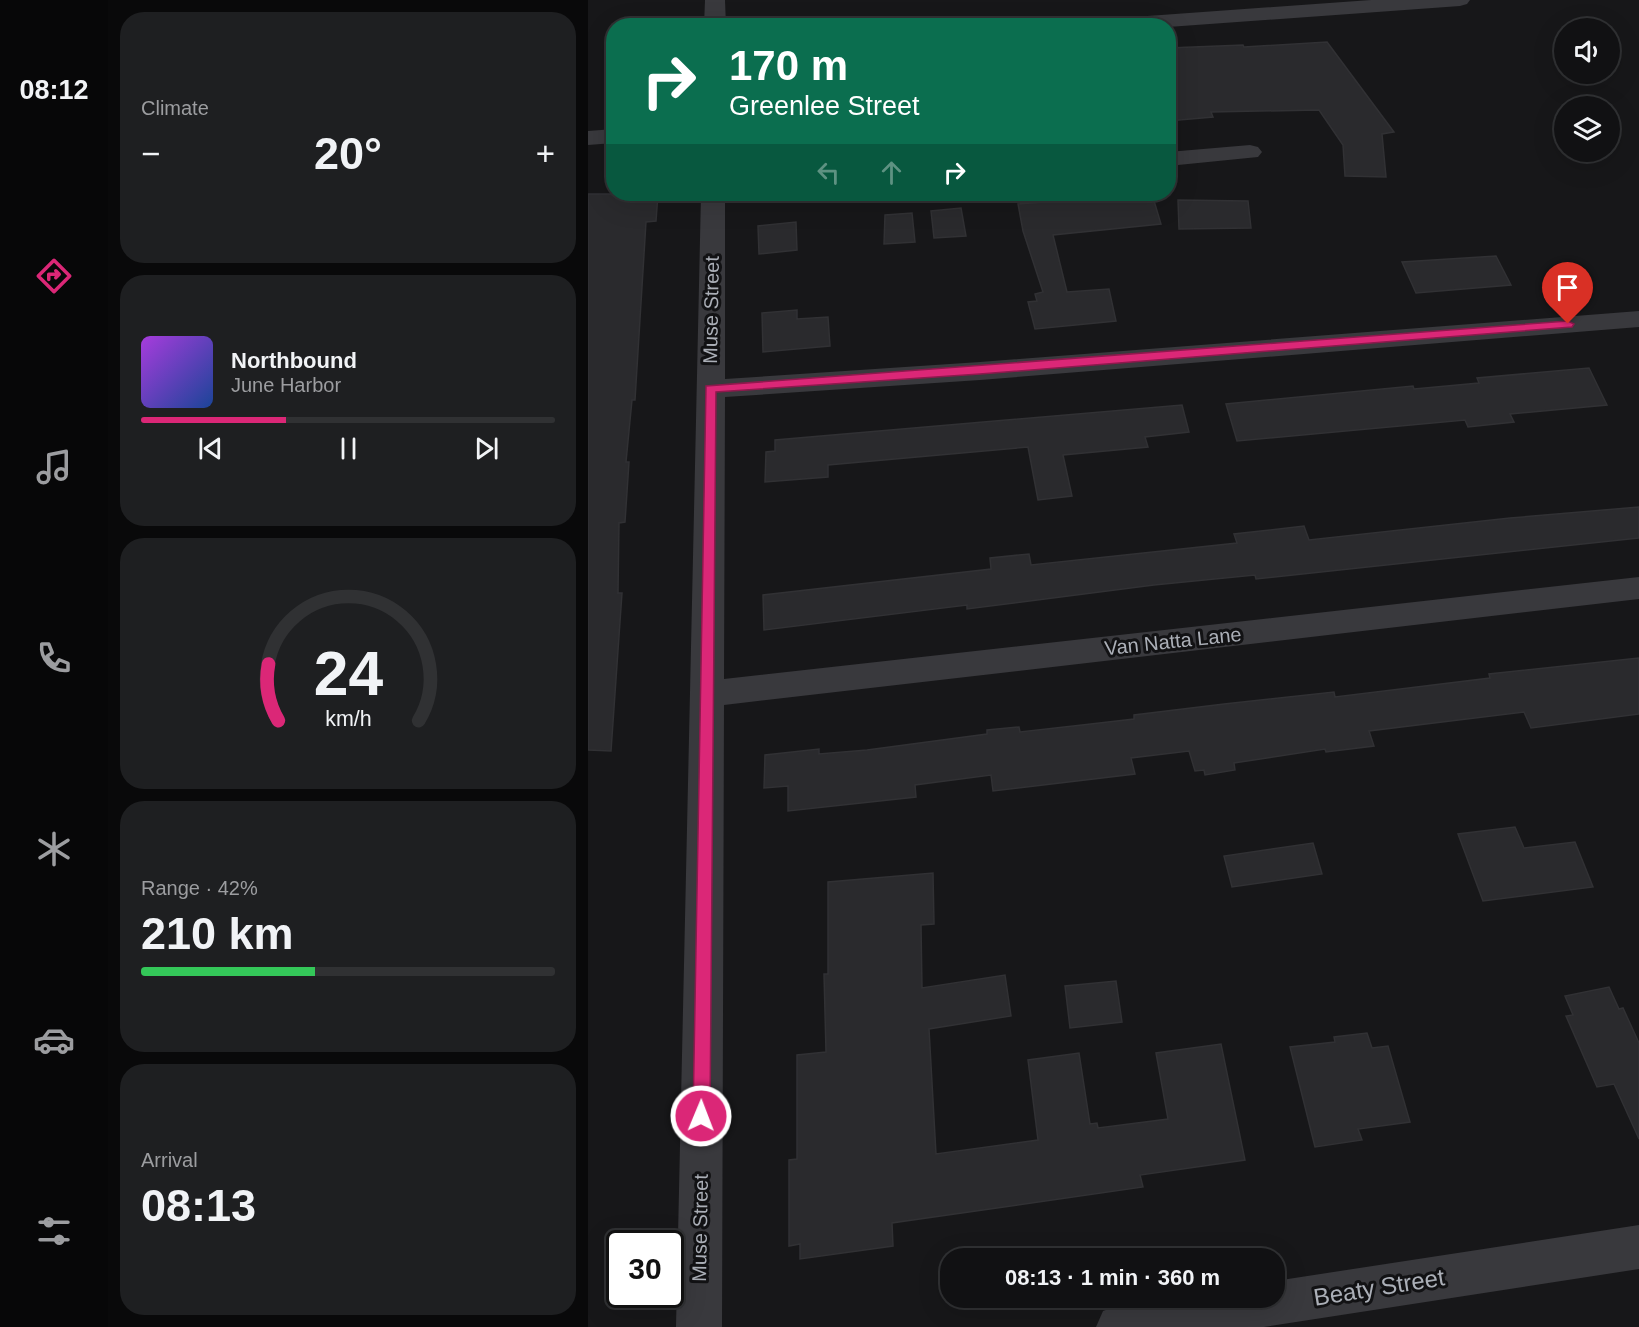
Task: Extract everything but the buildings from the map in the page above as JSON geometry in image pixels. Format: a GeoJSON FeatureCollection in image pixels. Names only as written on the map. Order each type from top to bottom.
{"type":"FeatureCollection","features":[{"type":"Feature","properties":{"kind":"street"},"geometry":{"type":"LineString","coordinates":[[715,0],[715,18]]}},
{"type":"Feature","properties":{"kind":"street"},"geometry":{"type":"LineString","coordinates":[[1176,20],[1460,0]]}},
{"type":"Feature","properties":{"kind":"street"},"geometry":{"type":"LineString","coordinates":[[588,138],[606,137]]}},
{"type":"Feature","properties":{"kind":"street"},"geometry":{"type":"LineString","coordinates":[[1176,158],[1250,152]]}},
{"type":"Feature","properties":{"kind":"street","name":"Muse Street"},"geometry":{"type":"LineString","coordinates":[[699,1327],[710,389],[722,201]]}},
{"type":"Feature","properties":{"kind":"street"},"geometry":{"type":"LineString","coordinates":[[710,389],[980,371],[1639,319]]}},
{"type":"Feature","properties":{"kind":"street","name":"Van Natta Lane"},"geometry":{"type":"LineString","coordinates":[[706,694],[1639,588]]}},
{"type":"Feature","properties":{"kind":"street","name":"Beaty Street"},"geometry":{"type":"LineString","coordinates":[[1119,1327],[1639,1247]]}},
{"type":"Feature","properties":{"kind":"route"},"geometry":{"type":"LineString","coordinates":[[701,1116],[710,389],[980,371],[1568,324]]}}]}
